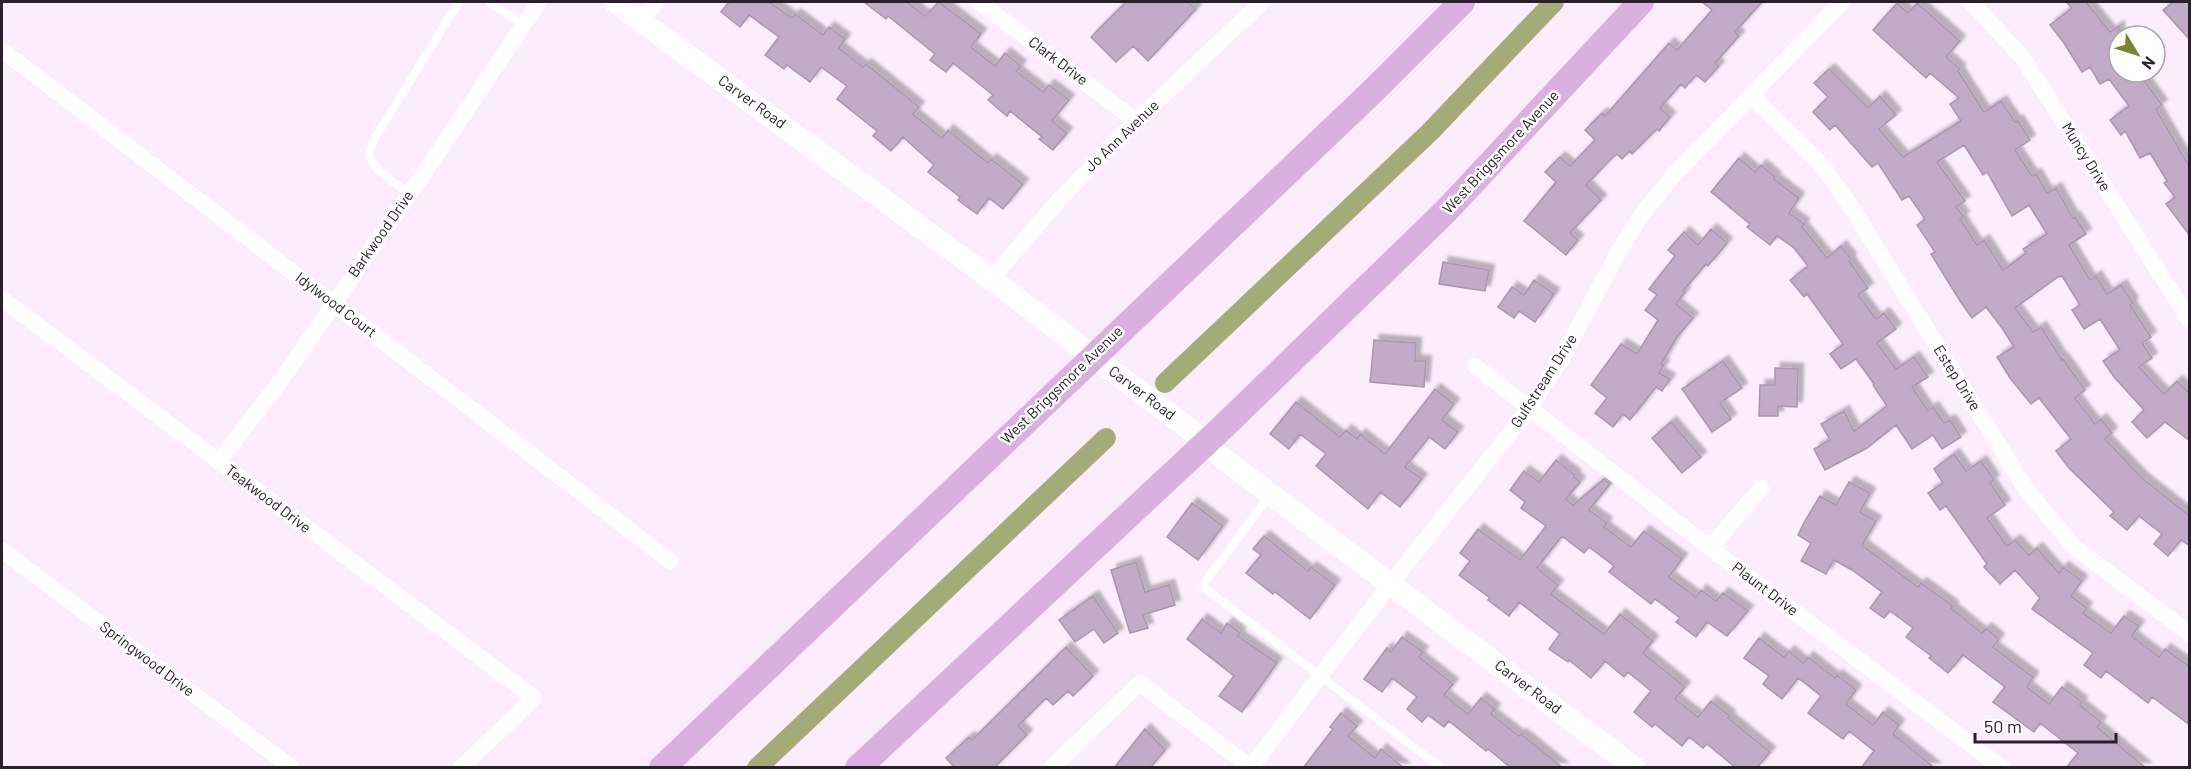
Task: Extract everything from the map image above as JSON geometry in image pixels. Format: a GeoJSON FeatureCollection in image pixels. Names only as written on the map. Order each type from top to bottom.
{"type":"FeatureCollection","features":[{"type":"Feature","properties":{"kind":"main road","name":"West Briggsmore Avenue"},"geometry":{"type":"LineString","coordinates":[[662,768],[1374,90],[1462,2]]}},
{"type":"Feature","properties":{"kind":"main road","name":"West Briggsmore Avenue"},"geometry":{"type":"LineString","coordinates":[[858,768],[1205,442],[1446,211],[1641,2]]}},
{"type":"Feature","properties":{"kind":"street","name":"Barkwood Drive"},"geometry":{"type":"LineString","coordinates":[[218,462],[280,382],[538,2]]}},
{"type":"Feature","properties":{"kind":"street","name":"Carver Road"},"geometry":{"type":"LineString","coordinates":[[615,2],[991,279],[1270,494],[1635,768]]}},
{"type":"Feature","properties":{"kind":"street"},"geometry":{"type":"LineString","coordinates":[[641,21],[656,2]]}},
{"type":"Feature","properties":{"kind":"street","name":"Clark Drive"},"geometry":{"type":"LineString","coordinates":[[979,2],[1136,121]]}},
{"type":"Feature","properties":{"kind":"street","name":"Jo Ann Avenue"},"geometry":{"type":"LineString","coordinates":[[991,279],[1066,192],[1136,121],[1263,2]]}},
{"type":"Feature","properties":{"kind":"street","name":"Gulfstream Drive"},"geometry":{"type":"LineString","coordinates":[[1251,767],[1390,583],[1529,409],[1561,360],[1619,251],[1644,213],[1672,177],[1842,2]]}},
{"type":"Feature","properties":{"kind":"street","name":"Muncy Drive"},"geometry":{"type":"LineString","coordinates":[[1971,2],[2022,57],[2190,321]]}},
{"type":"Feature","properties":{"kind":"street","name":"Idylwood Court"},"geometry":{"type":"LineString","coordinates":[[2,50],[670,561]]}},
{"type":"Feature","properties":{"kind":"street","name":"Estep Drive"},"geometry":{"type":"LineString","coordinates":[[1751,95],[1821,164],[1848,202],[2026,489],[2073,546],[2190,633]]}},
{"type":"Feature","properties":{"kind":"street","name":"Teakwood Drive"},"geometry":{"type":"LineString","coordinates":[[2,299],[534,698],[461,768]]}},
{"type":"Feature","properties":{"kind":"street","name":"Plaunt Drive"},"geometry":{"type":"LineString","coordinates":[[1475,366],[1710,548],[2002,768]]}},
{"type":"Feature","properties":{"kind":"street"},"geometry":{"type":"LineString","coordinates":[[1710,548],[1761,488]]}},
{"type":"Feature","properties":{"kind":"street","name":"Springwood Drive"},"geometry":{"type":"LineString","coordinates":[[2,550],[292,768]]}},
{"type":"Feature","properties":{"kind":"street"},"geometry":{"type":"LineString","coordinates":[[1051,768],[1140,683],[1251,767]]}},
{"type":"Feature","properties":{"kind":"lane"},"geometry":{"type":"LineString","coordinates":[[409,194],[376,169],[369,156],[373,141],[459,2]]}},
{"type":"Feature","properties":{"kind":"lane"},"geometry":{"type":"LineString","coordinates":[[489,2],[522,24]]}},
{"type":"Feature","properties":{"kind":"lane"},"geometry":{"type":"LineString","coordinates":[[1270,494],[1202,586],[1441,768]]}},
{"type":"Feature","properties":{"kind":"building"},"geometry":{"type":"Polygon","coordinates":[[[729,2],[769,2],[792,18],[795,14],[823,35],[829,27],[845,39],[839,48],[863,67],[866,64],[919,107],[913,114],[942,138],[948,130],[988,163],[991,159],[1023,184],[1003,209],[989,198],[977,214],[958,200],[960,197],[928,172],[934,165],[903,137],[891,151],[873,136],[877,131],[837,99],[847,86],[821,67],[810,82],[787,65],[784,69],[765,55],[779,37],[749,15],[740,27],[721,12],[729,2]]]}},
{"type":"Feature","properties":{"kind":"building"},"geometry":{"type":"Polygon","coordinates":[[[864,2],[907,2],[925,16],[939,2],[981,34],[971,47],[995,66],[1005,53],[1021,66],[1016,71],[1043,92],[1049,85],[1069,100],[1052,121],[1067,133],[1053,150],[1039,139],[1042,137],[1010,111],[1007,116],[988,100],[993,95],[953,63],[946,72],[930,60],[935,54],[888,16],[886,19],[864,2]]]}},
{"type":"Feature","properties":{"kind":"building"},"geometry":{"type":"Polygon","coordinates":[[[1126,2],[1188,2],[1196,9],[1148,61],[1133,46],[1116,62],[1091,37],[1126,2]]]}},
{"type":"Feature","properties":{"kind":"building"},"geometry":{"type":"Polygon","coordinates":[[[1702,2],[1762,2],[1735,32],[1739,36],[1715,63],[1719,66],[1705,82],[1696,75],[1685,88],[1681,84],[1660,108],[1670,117],[1659,131],[1657,129],[1632,154],[1630,151],[1622,159],[1617,154],[1586,185],[1601,200],[1570,233],[1578,240],[1566,255],[1524,221],[1556,182],[1545,172],[1560,157],[1570,166],[1595,140],[1585,130],[1602,113],[1605,116],[1669,43],[1677,50],[1712,10],[1702,2]]]}},
{"type":"Feature","properties":{"kind":"building"},"geometry":{"type":"Polygon","coordinates":[[[2066,2],[2086,2],[2107,28],[2107,80],[2100,84],[2090,67],[2082,72],[2050,25],[2072,8],[2066,2]]]}},
{"type":"Feature","properties":{"kind":"building"},"geometry":{"type":"Polygon","coordinates":[[[2173,2],[2190,2],[2190,40],[2163,10],[2173,2]]]}},
{"type":"Feature","properties":{"kind":"building"},"geometry":{"type":"Polygon","coordinates":[[[1897,3],[1908,13],[1917,3],[1960,41],[1946,57],[1960,69],[1958,71],[1984,112],[2001,101],[2015,122],[2018,121],[2030,140],[2015,150],[2032,176],[2036,174],[2047,193],[2056,188],[2073,218],[2075,217],[2086,234],[2069,245],[2090,280],[2096,276],[2107,294],[2121,285],[2133,303],[2130,305],[2151,337],[2142,343],[2152,358],[2139,367],[2164,394],[2177,381],[2190,394],[2190,441],[2165,422],[2147,438],[2132,422],[2144,410],[2114,377],[2103,361],[2120,350],[2100,319],[2084,329],[2072,310],[2080,305],[2062,276],[2015,308],[2033,332],[2041,327],[2085,390],[2075,398],[2095,424],[2101,419],[2112,433],[2105,439],[2142,478],[2190,516],[2190,546],[2181,540],[2168,556],[2154,544],[2162,534],[2139,516],[2127,530],[2110,516],[2114,512],[2069,468],[2056,451],[2071,439],[2039,398],[2031,404],[1997,357],[2014,347],[2002,328],[1986,307],[1972,318],[1960,301],[1931,254],[1935,252],[1917,225],[1925,219],[1909,196],[1902,200],[1878,163],[1872,167],[1835,125],[1830,130],[1813,112],[1828,97],[1814,83],[1829,69],[1868,108],[1880,96],[1896,115],[1879,129],[1903,157],[1961,121],[1950,104],[1959,98],[1930,73],[1926,78],[1873,30],[1897,3]],[[1964,145],[1937,162],[1965,201],[1956,207],[1964,217],[1960,219],[1977,245],[1984,240],[2003,270],[2026,253],[2023,249],[2047,234],[2029,205],[2012,216],[1987,172],[1983,175],[1964,145]]]}},
{"type":"Feature","properties":{"kind":"building"},"geometry":{"type":"Polygon","coordinates":[[[2113,84],[2147,84],[2162,105],[2156,109],[2190,168],[2190,236],[2166,204],[2175,197],[2164,183],[2167,181],[2150,153],[2140,158],[2125,131],[2121,135],[2110,120],[2129,106],[2113,84]]]}},
{"type":"Feature","properties":{"kind":"building"},"geometry":{"type":"Polygon","coordinates":[[[1739,158],[1755,172],[1761,165],[1775,177],[1774,179],[1799,198],[1789,213],[1804,224],[1802,227],[1827,258],[1841,246],[1868,288],[1858,295],[1876,319],[1884,313],[1896,329],[1877,343],[1896,369],[1914,357],[1928,377],[1912,387],[1928,411],[1933,407],[1944,423],[1950,420],[1961,437],[1942,449],[1933,435],[1912,449],[1896,425],[1867,448],[1825,470],[1814,449],[1830,440],[1821,424],[1844,411],[1854,431],[1887,406],[1856,359],[1841,369],[1830,354],[1843,344],[1807,294],[1804,297],[1790,280],[1808,266],[1794,248],[1777,236],[1770,245],[1747,227],[1750,224],[1711,192],[1739,158]]]}},
{"type":"Feature","properties":{"kind":"building"},"geometry":{"type":"Polygon","coordinates":[[[1711,229],[1727,243],[1683,291],[1685,292],[1676,304],[1693,318],[1677,337],[1661,364],[1664,365],[1659,373],[1670,379],[1662,391],[1656,387],[1630,420],[1623,414],[1613,427],[1595,413],[1607,398],[1591,385],[1621,344],[1637,354],[1658,320],[1645,310],[1657,295],[1649,289],[1675,256],[1668,250],[1684,232],[1698,245],[1711,229]]]}},
{"type":"Feature","properties":{"kind":"building"},"geometry":{"type":"Polygon","coordinates":[[[1443,262],[1489,270],[1485,291],[1439,284],[1443,262]]]}},
{"type":"Feature","properties":{"kind":"building"},"geometry":{"type":"Polygon","coordinates":[[[1534,280],[1554,294],[1535,322],[1519,311],[1514,318],[1498,307],[1512,287],[1524,295],[1534,280]]]}},
{"type":"Feature","properties":{"kind":"building"},"geometry":{"type":"Polygon","coordinates":[[[1374,340],[1416,343],[1415,361],[1426,361],[1424,387],[1370,382],[1374,340]]]}},
{"type":"Feature","properties":{"kind":"building"},"geometry":{"type":"Polygon","coordinates":[[[1723,361],[1742,388],[1720,403],[1731,419],[1712,432],[1682,389],[1723,361]]]}},
{"type":"Feature","properties":{"kind":"building"},"geometry":{"type":"Polygon","coordinates":[[[1775,368],[1798,369],[1797,407],[1778,406],[1778,416],[1759,416],[1760,385],[1775,385],[1775,368]]]}},
{"type":"Feature","properties":{"kind":"building"},"geometry":{"type":"Polygon","coordinates":[[[1435,389],[1454,404],[1442,420],[1458,432],[1445,449],[1429,437],[1405,467],[1422,479],[1400,507],[1380,492],[1368,509],[1316,466],[1326,454],[1300,434],[1289,449],[1270,434],[1296,402],[1340,437],[1346,430],[1357,439],[1360,434],[1385,454],[1435,389]]]}},
{"type":"Feature","properties":{"kind":"building"},"geometry":{"type":"Polygon","coordinates":[[[1671,422],[1701,457],[1682,473],[1652,438],[1671,422]]]}},
{"type":"Feature","properties":{"kind":"building"},"geometry":{"type":"Polygon","coordinates":[[[1954,454],[1966,471],[1981,461],[1994,480],[1990,483],[2005,505],[1987,518],[2007,546],[2015,540],[2029,555],[2037,548],[2059,573],[2063,567],[2082,581],[2071,596],[2087,608],[2083,613],[2111,633],[2124,616],[2139,626],[2132,636],[2159,657],[2165,649],[2190,667],[2190,725],[2152,697],[2148,703],[2106,671],[2101,678],[2084,665],[2093,653],[2032,609],[2040,598],[2015,570],[2000,584],[1984,567],[1987,564],[1946,506],[1940,510],[1928,493],[1943,483],[1934,469],[1954,454]]]}},
{"type":"Feature","properties":{"kind":"building"},"geometry":{"type":"Polygon","coordinates":[[[1556,460],[1580,482],[1566,499],[1573,505],[1604,479],[1610,484],[1589,510],[1607,523],[1604,527],[1631,547],[1644,531],[1682,559],[1669,577],[1696,597],[1701,590],[1716,601],[1723,593],[1748,611],[1727,636],[1707,622],[1696,637],[1676,622],[1680,618],[1655,599],[1651,604],[1609,572],[1614,566],[1589,547],[1584,553],[1562,536],[1537,568],[1558,585],[1551,594],[1604,634],[1620,614],[1653,641],[1643,653],[1685,687],[1675,699],[1698,717],[1711,701],[1770,752],[1757,768],[1736,768],[1707,744],[1703,748],[1689,737],[1682,746],[1655,724],[1652,727],[1634,712],[1651,691],[1628,672],[1624,677],[1605,661],[1591,678],[1569,660],[1568,662],[1549,649],[1560,634],[1519,602],[1509,616],[1488,600],[1490,598],[1459,575],[1470,561],[1460,553],[1478,529],[1520,560],[1546,526],[1521,508],[1525,502],[1510,490],[1524,471],[1539,482],[1556,460]]]}},
{"type":"Feature","properties":{"kind":"building"},"geometry":{"type":"Polygon","coordinates":[[[1849,482],[1870,493],[1860,512],[1876,521],[1862,545],[1918,587],[1921,583],[1953,606],[1951,608],[1982,633],[1986,628],[1999,639],[1993,647],[2033,677],[2027,687],[2049,704],[2062,687],[2082,702],[2080,705],[2101,722],[2097,727],[2146,768],[2066,768],[2078,753],[2040,723],[2034,732],[1993,702],[2005,687],[1963,655],[1948,673],[1929,658],[1931,656],[1906,637],[1913,628],[1890,611],[1884,618],[1870,608],[1882,592],[1852,570],[1834,560],[1826,574],[1801,561],[1811,543],[1798,535],[1806,519],[1820,496],[1836,505],[1849,482]]]}},
{"type":"Feature","properties":{"kind":"building"},"geometry":{"type":"Polygon","coordinates":[[[1192,503],[1223,526],[1198,560],[1167,537],[1192,503]]]}},
{"type":"Feature","properties":{"kind":"building"},"geometry":{"type":"Polygon","coordinates":[[[1264,536],[1308,571],[1311,567],[1335,585],[1310,619],[1246,573],[1261,555],[1253,549],[1264,536]]]}},
{"type":"Feature","properties":{"kind":"building"},"geometry":{"type":"Polygon","coordinates":[[[1136,562],[1145,592],[1169,585],[1175,605],[1143,615],[1148,628],[1130,633],[1111,570],[1136,562]]]}},
{"type":"Feature","properties":{"kind":"building"},"geometry":{"type":"Polygon","coordinates":[[[1093,596],[1118,633],[1104,643],[1094,629],[1075,642],[1059,620],[1093,596]]]}},
{"type":"Feature","properties":{"kind":"building"},"geometry":{"type":"Polygon","coordinates":[[[1202,619],[1221,633],[1227,623],[1240,633],[1238,636],[1277,663],[1242,712],[1219,696],[1234,676],[1187,639],[1202,619]]]}},
{"type":"Feature","properties":{"kind":"building"},"geometry":{"type":"Polygon","coordinates":[[[1402,637],[1423,652],[1419,657],[1453,684],[1444,695],[1468,714],[1481,698],[1495,709],[1491,714],[1519,736],[1521,734],[1563,768],[1511,768],[1449,721],[1444,727],[1428,715],[1422,722],[1407,709],[1417,697],[1392,678],[1382,692],[1364,679],[1387,648],[1391,652],[1402,637]]]}},
{"type":"Feature","properties":{"kind":"building"},"geometry":{"type":"Polygon","coordinates":[[[1759,638],[1784,657],[1789,651],[1803,663],[1808,657],[1835,678],[1837,675],[1856,690],[1846,704],[1873,725],[1883,712],[1899,725],[1893,734],[1935,768],[1861,768],[1874,751],[1849,731],[1843,739],[1808,713],[1821,696],[1798,678],[1782,699],[1763,684],[1769,676],[1744,658],[1759,638]]]}},
{"type":"Feature","properties":{"kind":"building"},"geometry":{"type":"Polygon","coordinates":[[[1066,647],[1093,676],[1073,696],[1068,691],[1053,705],[1046,698],[1018,726],[1027,735],[994,768],[955,768],[946,758],[969,737],[972,740],[1066,647]]]}},
{"type":"Feature","properties":{"kind":"building"},"geometry":{"type":"Polygon","coordinates":[[[1341,713],[1357,726],[1348,736],[1375,758],[1381,749],[1404,768],[1303,768],[1333,729],[1330,727],[1341,713]]]}},
{"type":"Feature","properties":{"kind":"building"},"geometry":{"type":"Polygon","coordinates":[[[1145,729],[1165,750],[1150,768],[1114,768],[1145,729]]]}},
{"type":"Feature","properties":{"kind":"waterway"},"geometry":{"type":"LineString","coordinates":[[1165,383],[1430,132],[1554,2]]}},
{"type":"Feature","properties":{"kind":"waterway"},"geometry":{"type":"LineString","coordinates":[[757,768],[1106,438]]}}]}
